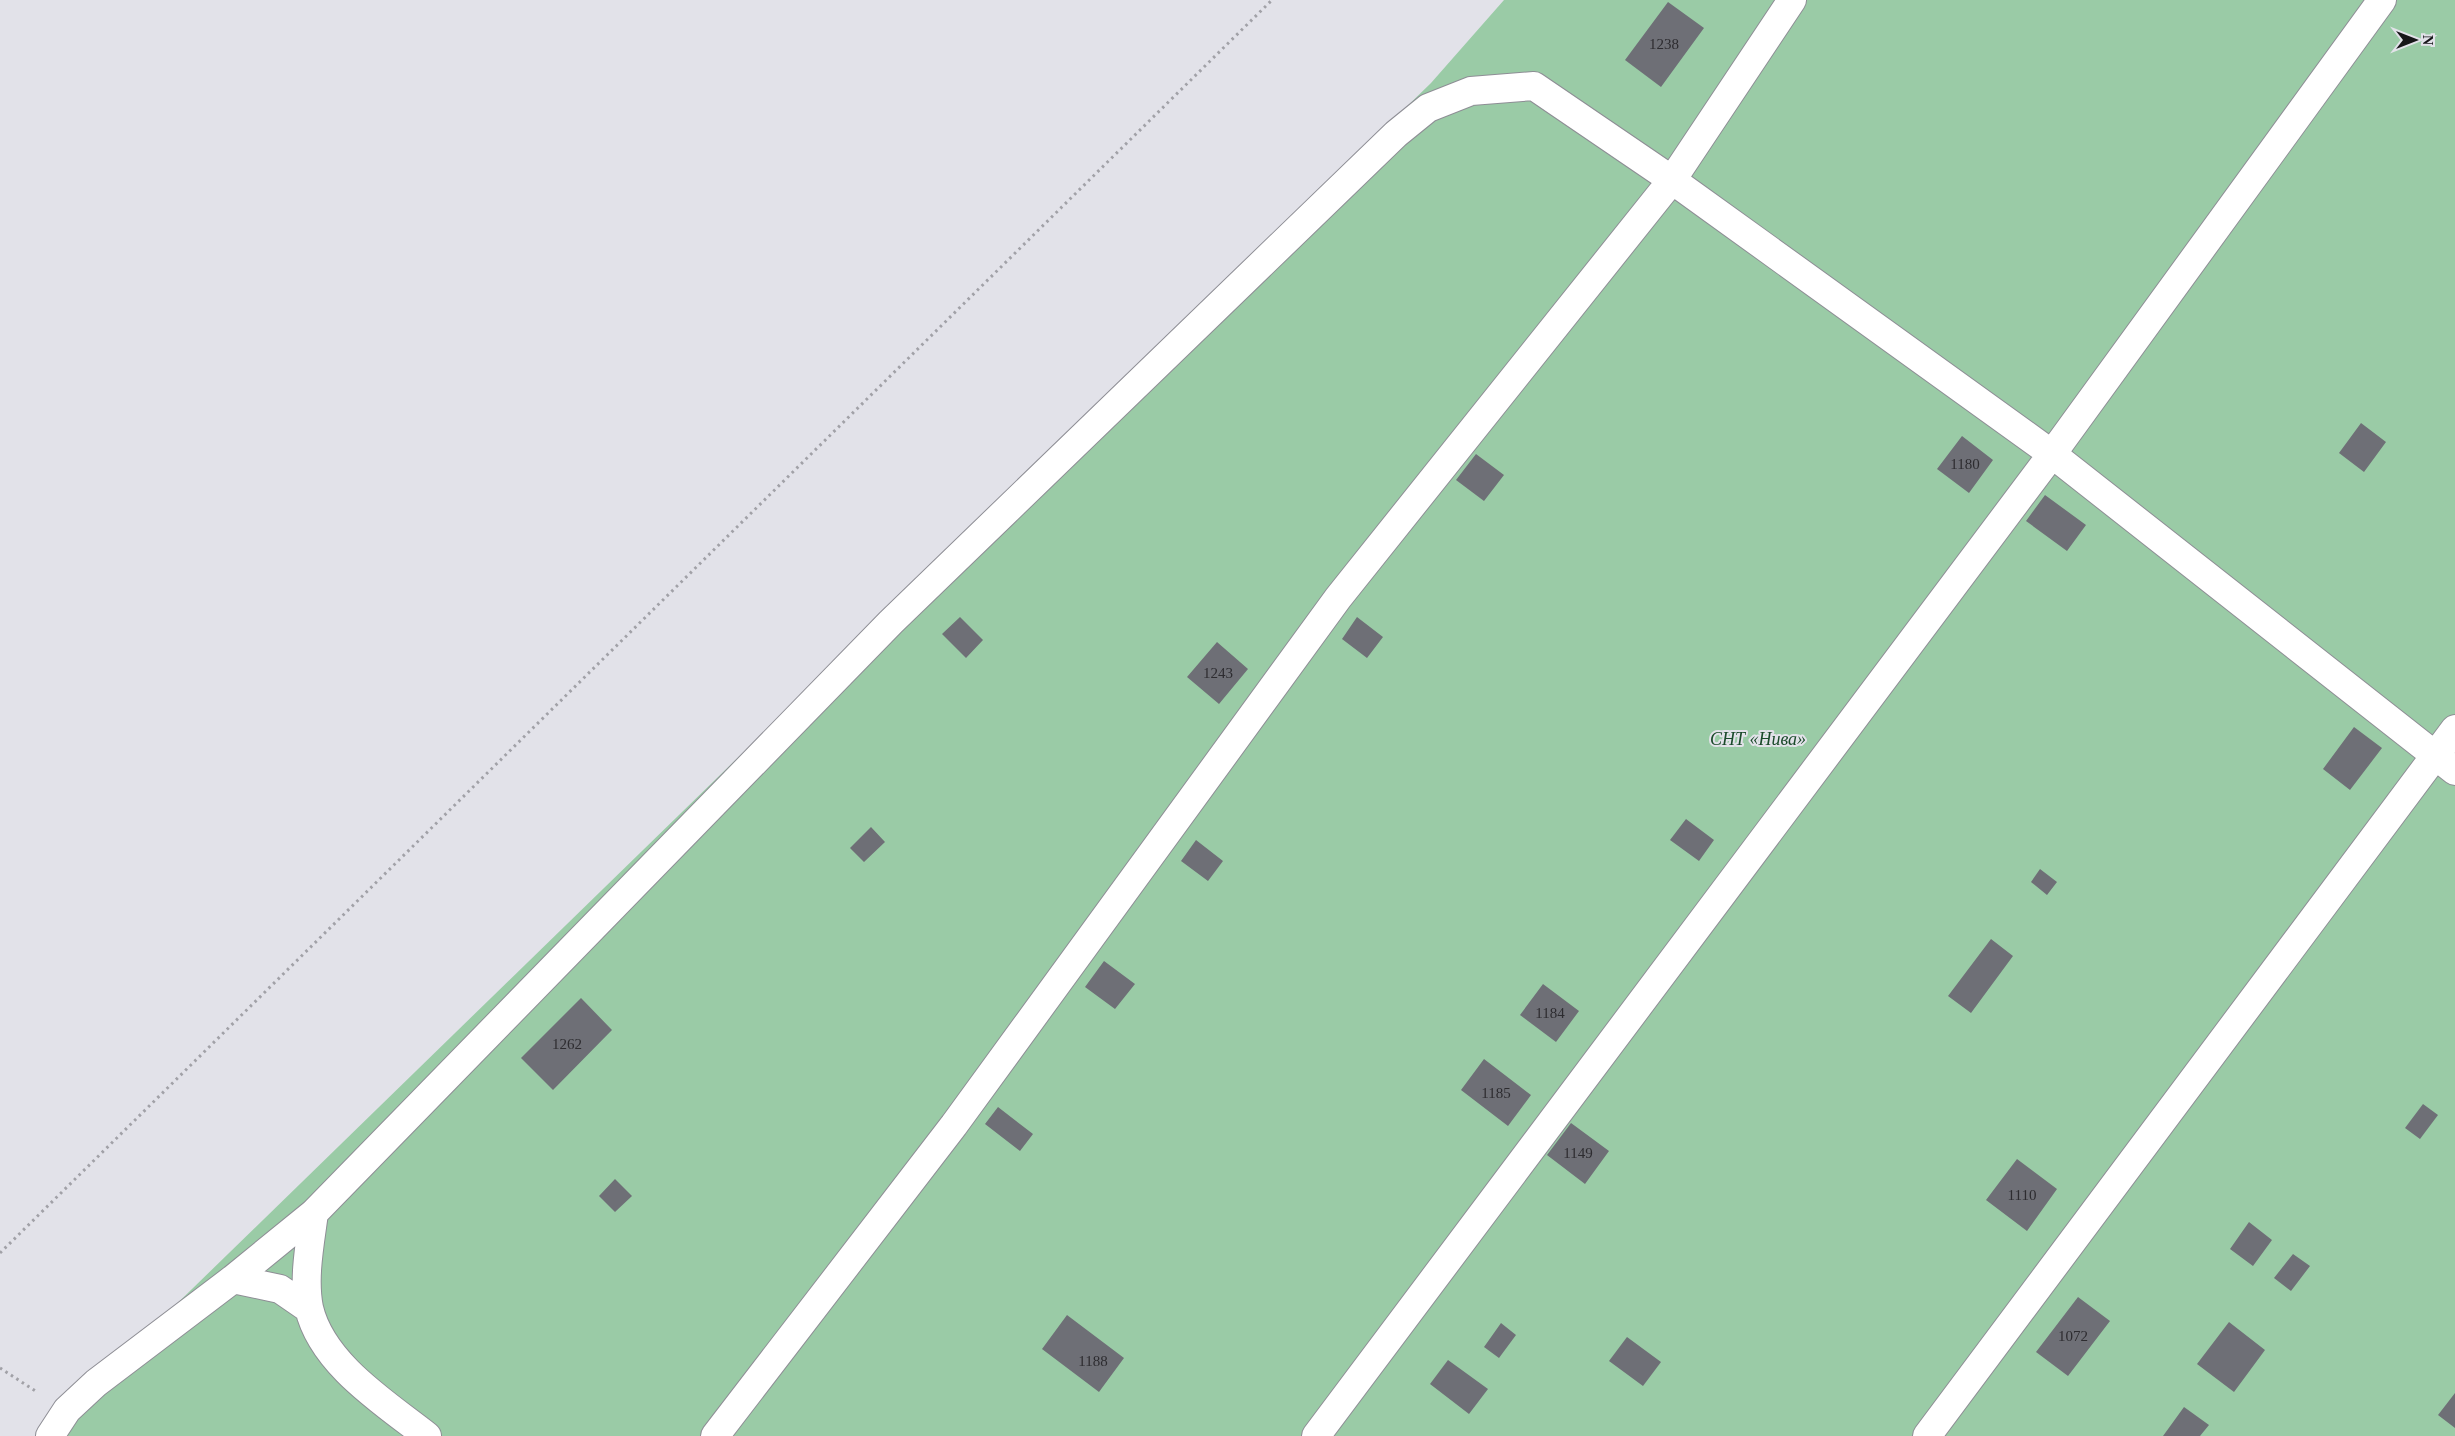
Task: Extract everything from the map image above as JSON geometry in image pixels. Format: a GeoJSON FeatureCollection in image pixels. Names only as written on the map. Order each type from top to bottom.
{"type":"FeatureCollection","features":[{"type":"Feature","properties":{"kind":"lane"},"geometry":{"type":"LineString","coordinates":[[715,1436],[954,1125],[1338,598],[1672,180],[1792,0]]}},
{"type":"Feature","properties":{"kind":"lane"},"geometry":{"type":"LineString","coordinates":[[1316,1436],[2052,454],[2382,0]]}},
{"type":"Feature","properties":{"kind":"lane"},"geometry":{"type":"LineString","coordinates":[[50,1436],[66,1410],[96,1384],[233,1279],[314,1213],[891,622],[1396,134],[1428,108],[1471,91],[1534,86],[1672,180],[2052,454],[2445,763]]}},
{"type":"Feature","properties":{"kind":"lane"},"geometry":{"type":"LineString","coordinates":[[1926,1436],[2445,763],[2455,729]]}},
{"type":"Feature","properties":{"kind":"lane"},"geometry":{"type":"LineString","coordinates":[[314,1213],[307,1272],[309,1309],[323,1342],[358,1383],[427,1436]]}},
{"type":"Feature","properties":{"kind":"lane"},"geometry":{"type":"LineString","coordinates":[[233,1279],[280,1290],[309,1309]]}},
{"type":"Feature","properties":{"kind":"path"},"geometry":{"type":"LineString","coordinates":[[0,1253],[1272,0]]}},
{"type":"Feature","properties":{"kind":"path"},"geometry":{"type":"LineString","coordinates":[[0,1368],[66,1410]]}},
{"type":"Feature","properties":{"kind":"green space","name":"СНТ «Нива»"},"geometry":{"type":"Polygon","coordinates":[[[1504,0],[2455,0],[2455,1436],[41,1436],[1431,83],[1504,0]]]}},
{"type":"Feature","properties":{"kind":"building"},"geometry":{"type":"Polygon","coordinates":[[[1668,2],[1704,28],[1661,87],[1625,60],[1668,2]]]}},
{"type":"Feature","properties":{"kind":"building"},"geometry":{"type":"Polygon","coordinates":[[[2361,423],[2386,442],[2364,472],[2339,453],[2361,423]]]}},
{"type":"Feature","properties":{"kind":"building"},"geometry":{"type":"Polygon","coordinates":[[[1962,436],[1993,460],[1969,493],[1937,469],[1962,436]]]}},
{"type":"Feature","properties":{"kind":"building"},"geometry":{"type":"Polygon","coordinates":[[[1476,454],[1504,475],[1484,501],[1456,480],[1476,454]]]}},
{"type":"Feature","properties":{"kind":"building"},"geometry":{"type":"Polygon","coordinates":[[[2045,495],[2086,525],[2067,551],[2026,521],[2045,495]]]}},
{"type":"Feature","properties":{"kind":"building"},"geometry":{"type":"Polygon","coordinates":[[[960,617],[983,640],[966,658],[942,634],[960,617]]]}},
{"type":"Feature","properties":{"kind":"building"},"geometry":{"type":"Polygon","coordinates":[[[1357,617],[1383,637],[1367,658],[1342,639],[1357,617]]]}},
{"type":"Feature","properties":{"kind":"building"},"geometry":{"type":"Polygon","coordinates":[[[1217,642],[1248,669],[1219,704],[1187,677],[1217,642]]]}},
{"type":"Feature","properties":{"kind":"building"},"geometry":{"type":"Polygon","coordinates":[[[2354,727],[2382,748],[2350,790],[2323,769],[2354,727]]]}},
{"type":"Feature","properties":{"kind":"building"},"geometry":{"type":"Polygon","coordinates":[[[1686,819],[1714,840],[1699,861],[1670,840],[1686,819]]]}},
{"type":"Feature","properties":{"kind":"building"},"geometry":{"type":"Polygon","coordinates":[[[871,827],[885,842],[864,862],[850,848],[871,827]]]}},
{"type":"Feature","properties":{"kind":"building"},"geometry":{"type":"Polygon","coordinates":[[[1196,840],[1223,861],[1208,881],[1181,861],[1196,840]]]}},
{"type":"Feature","properties":{"kind":"building"},"geometry":{"type":"Polygon","coordinates":[[[2040,869],[2057,882],[2047,895],[2031,882],[2040,869]]]}},
{"type":"Feature","properties":{"kind":"building"},"geometry":{"type":"Polygon","coordinates":[[[1991,939],[2013,956],[1971,1013],[1948,996],[1991,939]]]}},
{"type":"Feature","properties":{"kind":"building"},"geometry":{"type":"Polygon","coordinates":[[[1104,961],[1135,984],[1115,1009],[1085,987],[1104,961]]]}},
{"type":"Feature","properties":{"kind":"building"},"geometry":{"type":"Polygon","coordinates":[[[1543,984],[1579,1011],[1556,1042],[1520,1015],[1543,984]]]}},
{"type":"Feature","properties":{"kind":"building"},"geometry":{"type":"Polygon","coordinates":[[[581,998],[612,1030],[553,1090],[521,1058],[581,998]]]}},
{"type":"Feature","properties":{"kind":"building"},"geometry":{"type":"Polygon","coordinates":[[[1484,1059],[1531,1095],[1508,1126],[1461,1090],[1484,1059]]]}},
{"type":"Feature","properties":{"kind":"building"},"geometry":{"type":"Polygon","coordinates":[[[2423,1104],[2438,1115],[2420,1139],[2405,1128],[2423,1104]]]}},
{"type":"Feature","properties":{"kind":"building"},"geometry":{"type":"Polygon","coordinates":[[[998,1107],[1033,1134],[1020,1151],[985,1124],[998,1107]]]}},
{"type":"Feature","properties":{"kind":"building"},"geometry":{"type":"Polygon","coordinates":[[[1571,1123],[1609,1151],[1585,1184],[1547,1155],[1571,1123]]]}},
{"type":"Feature","properties":{"kind":"building"},"geometry":{"type":"Polygon","coordinates":[[[2017,1159],[2057,1189],[2027,1231],[1986,1200],[2017,1159]]]}},
{"type":"Feature","properties":{"kind":"building"},"geometry":{"type":"Polygon","coordinates":[[[615,1179],[632,1196],[615,1212],[599,1196],[615,1179]]]}},
{"type":"Feature","properties":{"kind":"building"},"geometry":{"type":"Polygon","coordinates":[[[2249,1222],[2272,1240],[2253,1266],[2230,1249],[2249,1222]]]}},
{"type":"Feature","properties":{"kind":"building"},"geometry":{"type":"Polygon","coordinates":[[[2293,1254],[2310,1266],[2291,1291],[2274,1278],[2293,1254]]]}},
{"type":"Feature","properties":{"kind":"building"},"geometry":{"type":"Polygon","coordinates":[[[2078,1297],[2110,1321],[2068,1376],[2036,1352],[2078,1297]]]}},
{"type":"Feature","properties":{"kind":"building"},"geometry":{"type":"Polygon","coordinates":[[[1067,1315],[1124,1358],[1099,1392],[1042,1349],[1067,1315]]]}},
{"type":"Feature","properties":{"kind":"building"},"geometry":{"type":"Polygon","coordinates":[[[2229,1322],[2265,1350],[2234,1392],[2197,1364],[2229,1322]]]}},
{"type":"Feature","properties":{"kind":"building"},"geometry":{"type":"Polygon","coordinates":[[[1501,1323],[1516,1335],[1499,1358],[1484,1347],[1501,1323]]]}},
{"type":"Feature","properties":{"kind":"building"},"geometry":{"type":"Polygon","coordinates":[[[1627,1337],[1661,1362],[1643,1386],[1609,1361],[1627,1337]]]}},
{"type":"Feature","properties":{"kind":"building"},"geometry":{"type":"Polygon","coordinates":[[[1448,1360],[1488,1389],[1469,1414],[1430,1384],[1448,1360]]]}},
{"type":"Feature","properties":{"kind":"building"},"geometry":{"type":"Polygon","coordinates":[[[2455,1393],[2455,1428],[2438,1415],[2455,1393]]]}},
{"type":"Feature","properties":{"kind":"building"},"geometry":{"type":"Polygon","coordinates":[[[2184,1407],[2209,1425],[2200,1436],[2163,1436],[2184,1407]]]}}]}
